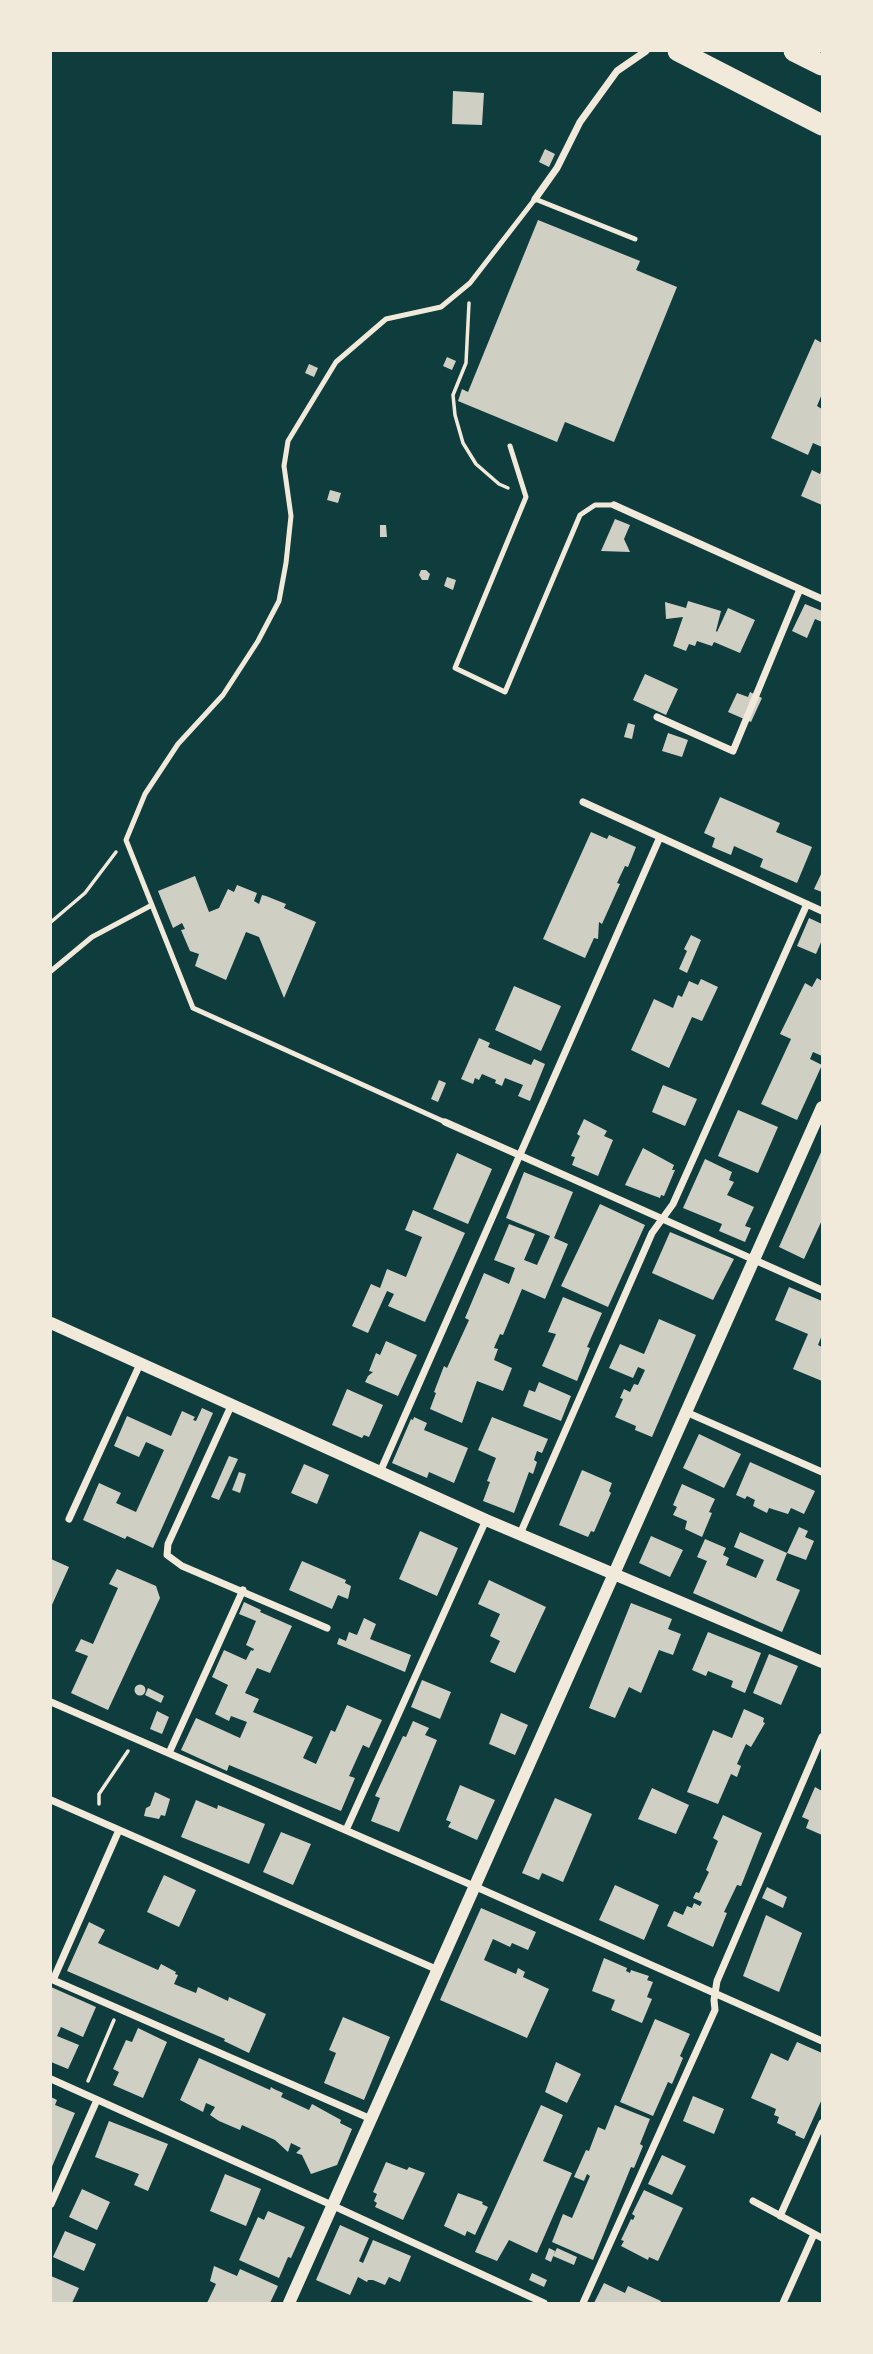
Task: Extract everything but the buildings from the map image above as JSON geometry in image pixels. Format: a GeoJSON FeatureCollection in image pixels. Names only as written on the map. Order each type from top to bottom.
{"type":"FeatureCollection","features":[{"type":"Feature","properties":{"kind":"highway"},"geometry":{"type":"LineString","coordinates":[[678,51],[822,125]]}},
{"type":"Feature","properties":{"kind":"highway"},"geometry":{"type":"LineString","coordinates":[[794,51],[822,65]]}},
{"type":"Feature","properties":{"kind":"street"},"geometry":{"type":"LineString","coordinates":[[535,199],[558,168],[580,122],[617,71],[646,51]]}},
{"type":"Feature","properties":{"kind":"street"},"geometry":{"type":"LineString","coordinates":[[614,505],[822,599]]}},
{"type":"Feature","properties":{"kind":"street"},"geometry":{"type":"LineString","coordinates":[[657,718],[733,751],[800,589]]}},
{"type":"Feature","properties":{"kind":"street"},"geometry":{"type":"LineString","coordinates":[[583,802],[822,911]]}},
{"type":"Feature","properties":{"kind":"street"},"geometry":{"type":"LineString","coordinates":[[380,1472],[660,836]]}},
{"type":"Feature","properties":{"kind":"street"},"geometry":{"type":"LineString","coordinates":[[520,1534],[652,1233],[673,1204],[807,904]]}},
{"type":"Feature","properties":{"kind":"street"},"geometry":{"type":"LineString","coordinates":[[289,2303],[822,1107]]}},
{"type":"Feature","properties":{"kind":"street"},"geometry":{"type":"LineString","coordinates":[[445,1122],[822,1290]]}},
{"type":"Feature","properties":{"kind":"street"},"geometry":{"type":"LineString","coordinates":[[51,1323],[486,1520],[822,1662]]}},
{"type":"Feature","properties":{"kind":"street"},"geometry":{"type":"LineString","coordinates":[[69,1520],[140,1364]]}},
{"type":"Feature","properties":{"kind":"street"},"geometry":{"type":"LineString","coordinates":[[231,1406],[168,1544],[167,1555],[182,1566],[327,1628]]}},
{"type":"Feature","properties":{"kind":"street"},"geometry":{"type":"LineString","coordinates":[[686,1412],[822,1472]]}},
{"type":"Feature","properties":{"kind":"street"},"geometry":{"type":"LineString","coordinates":[[346,1830],[486,1520]]}},
{"type":"Feature","properties":{"kind":"street"},"geometry":{"type":"LineString","coordinates":[[169,1753],[243,1590]]}},
{"type":"Feature","properties":{"kind":"street"},"geometry":{"type":"LineString","coordinates":[[51,1702],[822,2041]]}},
{"type":"Feature","properties":{"kind":"street"},"geometry":{"type":"LineString","coordinates":[[583,2303],[715,2010],[717,1981],[822,1737]]}},
{"type":"Feature","properties":{"kind":"street"},"geometry":{"type":"LineString","coordinates":[[51,1800],[438,1970]]}},
{"type":"Feature","properties":{"kind":"street"},"geometry":{"type":"LineString","coordinates":[[119,1830],[53,1980],[371,2119]]}},
{"type":"Feature","properties":{"kind":"street"},"geometry":{"type":"LineString","coordinates":[[51,2079],[544,2303]]}},
{"type":"Feature","properties":{"kind":"street"},"geometry":{"type":"LineString","coordinates":[[51,2204],[97,2100]]}},
{"type":"Feature","properties":{"kind":"street"},"geometry":{"type":"LineString","coordinates":[[780,2216],[822,2123]]}},
{"type":"Feature","properties":{"kind":"street"},"geometry":{"type":"LineString","coordinates":[[753,2201],[822,2238]]}},
{"type":"Feature","properties":{"kind":"street"},"geometry":{"type":"LineString","coordinates":[[783,2303],[814,2234]]}},
{"type":"Feature","properties":{"kind":"lane"},"geometry":{"type":"LineString","coordinates":[[445,1122],[193,1008],[126,840],[145,793],[178,744],[223,695],[258,641],[279,601],[291,516],[284,466],[288,441],[335,362],[386,319],[441,307],[470,283],[535,199],[635,239]]}},
{"type":"Feature","properties":{"kind":"lane"},"geometry":{"type":"LineString","coordinates":[[510,446],[526,497],[455,668],[505,692],[580,515],[596,505],[614,505]]}},
{"type":"Feature","properties":{"kind":"lane"},"geometry":{"type":"LineString","coordinates":[[51,971],[92,937],[152,905]]}},
{"type":"Feature","properties":{"kind":"path"},"geometry":{"type":"LineString","coordinates":[[470,283],[466,363],[453,395],[454,415],[463,443],[476,464],[499,484],[526,497]]}},
{"type":"Feature","properties":{"kind":"path"},"geometry":{"type":"LineString","coordinates":[[51,922],[85,893],[126,840]]}},
{"type":"Feature","properties":{"kind":"path"},"geometry":{"type":"LineString","coordinates":[[97,1820],[99,1794],[136,1739]]}},
{"type":"Feature","properties":{"kind":"path"},"geometry":{"type":"LineString","coordinates":[[82,2093],[119,2009]]}}]}
